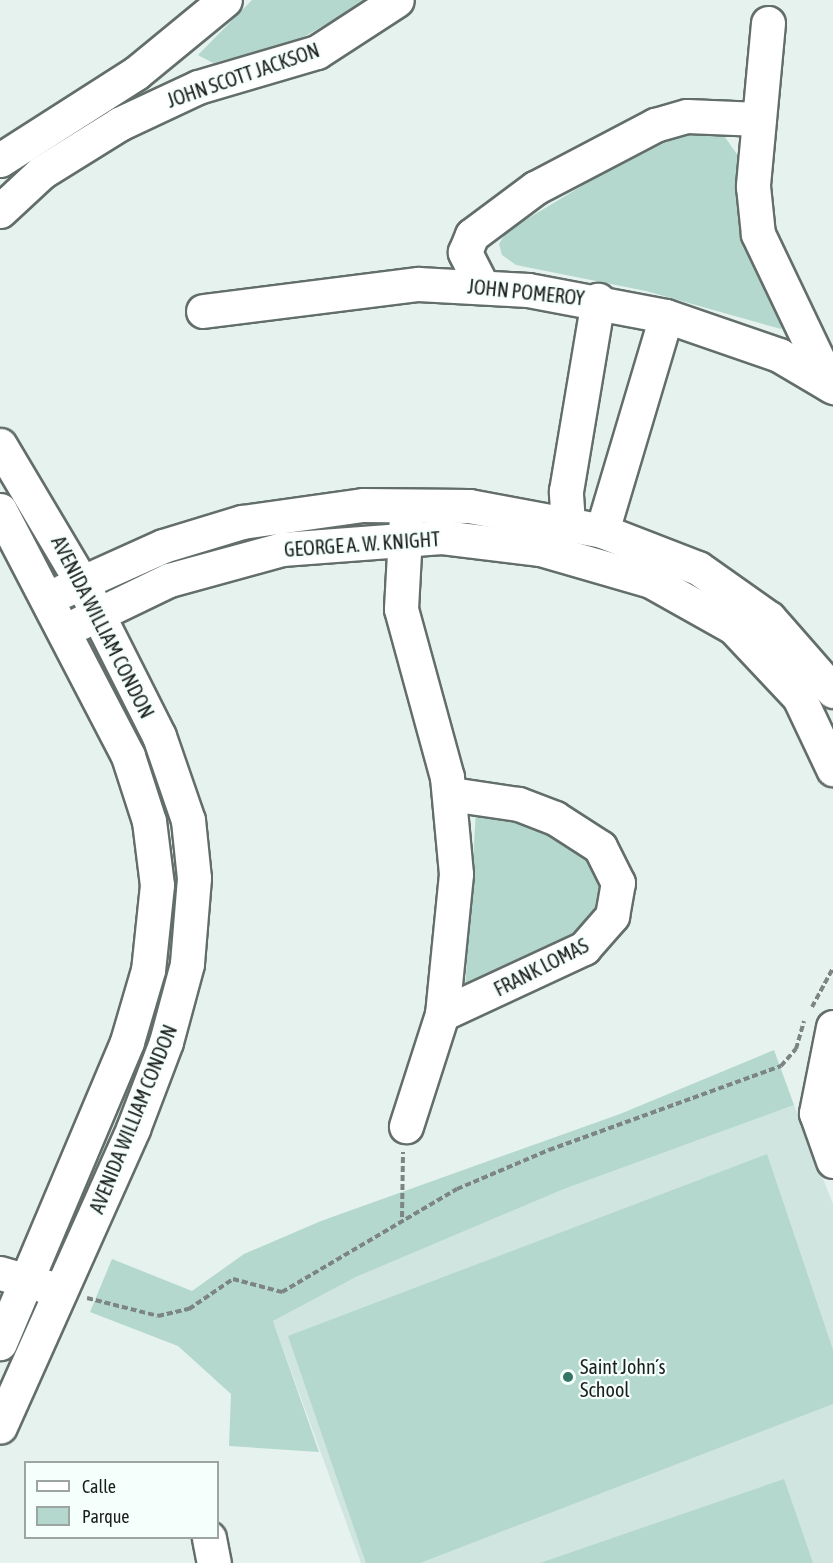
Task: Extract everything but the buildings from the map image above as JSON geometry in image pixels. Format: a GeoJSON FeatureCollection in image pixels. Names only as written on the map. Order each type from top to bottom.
{"type":"FeatureCollection","features":[{"type":"Feature","properties":{"kind":"street"},"geometry":{"type":"LineString","coordinates":[[0,160],[136,73],[225,0]]}},
{"type":"Feature","properties":{"kind":"street","name":"JOHN SCOTT JACKSON"},"geometry":{"type":"LineString","coordinates":[[0,211],[42,172],[119,124],[207,83],[317,52],[397,0]]}},
{"type":"Feature","properties":{"kind":"street"},"geometry":{"type":"LineString","coordinates":[[768,23],[753,186],[758,234],[801,327],[832,386]]}},
{"type":"Feature","properties":{"kind":"street"},"geometry":{"type":"LineString","coordinates":[[481,284],[465,252],[472,235],[524,194],[656,125],[687,116],[759,119]]}},
{"type":"Feature","properties":{"kind":"street","name":"JOHN POMEROY"},"geometry":{"type":"LineString","coordinates":[[203,311],[351,289],[481,284],[598,300],[666,316],[779,355],[832,386]]}},
{"type":"Feature","properties":{"kind":"street"},"geometry":{"type":"LineString","coordinates":[[568,523],[566,491],[598,300]]}},
{"type":"Feature","properties":{"kind":"street"},"geometry":{"type":"LineString","coordinates":[[602,531],[666,316]]}},
{"type":"Feature","properties":{"kind":"street"},"geometry":{"type":"LineString","coordinates":[[779,355],[796,341],[801,327]]}},
{"type":"Feature","properties":{"kind":"street","name":"AVENIDA WILLIAM CONDON"},"geometry":{"type":"LineString","coordinates":[[0,445],[98,613],[181,792],[192,849],[194,907],[187,964],[166,1042],[61,1291],[0,1427]]}},
{"type":"Feature","properties":{"kind":"street"},"geometry":{"type":"LineString","coordinates":[[406,1126],[442,1014],[456,874],[450,794],[405,634],[404,537],[407,502]]}},
{"type":"Feature","properties":{"kind":"street","name":"GEORGE A. W. KNIGHT"},"geometry":{"type":"LineString","coordinates":[[47,598],[163,546],[242,522],[407,502],[469,506],[602,531],[676,557],[740,594],[795,643],[833,691]]}},
{"type":"Feature","properties":{"kind":"street","name":"AVENIDA WILLIAM CONDON"},"geometry":{"type":"LineString","coordinates":[[0,510],[47,598],[140,790],[154,853],[157,914],[148,970],[127,1042],[14,1277],[0,1343]]}},
{"type":"Feature","properties":{"kind":"street","name":"GEORGE A. W. KNIGHT"},"geometry":{"type":"LineString","coordinates":[[64,632],[98,613],[169,580],[244,557],[320,543],[404,537],[540,549],[629,573],[693,602],[747,638],[780,673],[815,723],[833,769]]}},
{"type":"Feature","properties":{"kind":"street","name":"FRANK LOMAS"},"geometry":{"type":"LineString","coordinates":[[442,1014],[584,948],[612,916],[618,883],[600,847],[555,818],[518,804],[450,794]]}},
{"type":"Feature","properties":{"kind":"street"},"geometry":{"type":"LineString","coordinates":[[833,1027],[823,1068],[825,1102],[818,1125],[833,1161]]}},
{"type":"Feature","properties":{"kind":"street"},"geometry":{"type":"LineString","coordinates":[[14,1277],[61,1291]]}},
{"type":"Feature","properties":{"kind":"street"},"geometry":{"type":"LineString","coordinates":[[209,1539],[214,1563]]}},
{"type":"Feature","properties":{"kind":"path"},"geometry":{"type":"LineString","coordinates":[[61,1291],[158,1316],[189,1309],[233,1279],[282,1292],[402,1217],[549,1150],[781,1066],[796,1049],[801,1026],[833,968]]}},
{"type":"Feature","properties":{"kind":"path"},"geometry":{"type":"LineString","coordinates":[[402,1217],[406,1126]]}},
{"type":"Feature","properties":{"kind":"shaded area","name":"Saint John´s School"},"geometry":{"type":"Polygon","coordinates":[[[794,1105],[833,1204],[833,1563],[361,1563],[273,1321],[356,1277],[564,1189],[794,1105]]]}},
{"type":"Feature","properties":{"kind":"green space"},"geometry":{"type":"Polygon","coordinates":[[[252,0],[368,0],[295,42],[213,63],[198,55],[252,0]]]}},
{"type":"Feature","properties":{"kind":"green space"},"geometry":{"type":"Polygon","coordinates":[[[696,127],[722,133],[739,157],[740,194],[784,324],[781,329],[646,291],[516,265],[502,255],[499,244],[507,231],[595,178],[696,127]]]}},
{"type":"Feature","properties":{"kind":"green space"},"geometry":{"type":"Polygon","coordinates":[[[476,811],[585,842],[608,879],[609,911],[583,933],[465,991],[476,811]]]}},
{"type":"Feature","properties":{"kind":"green space"},"geometry":{"type":"Polygon","coordinates":[[[774,1050],[794,1105],[564,1189],[356,1277],[273,1321],[319,1452],[229,1446],[231,1394],[178,1346],[90,1312],[112,1259],[192,1291],[244,1254],[321,1221],[620,1114],[774,1050]]]}},
{"type":"Feature","properties":{"kind":"green space","name":"Saint John´s School"},"geometry":{"type":"Polygon","coordinates":[[[767,1154],[833,1350],[833,1404],[420,1563],[366,1563],[288,1336],[767,1154]]]}},
{"type":"Feature","properties":{"kind":"green space"},"geometry":{"type":"Polygon","coordinates":[[[784,1479],[813,1563],[540,1563],[784,1479]]]}},
{"type":"Feature","properties":{"kind":"place","name":"Saint John´s School"},"geometry":{"type":"Point","coordinates":[568,1377]}}]}
